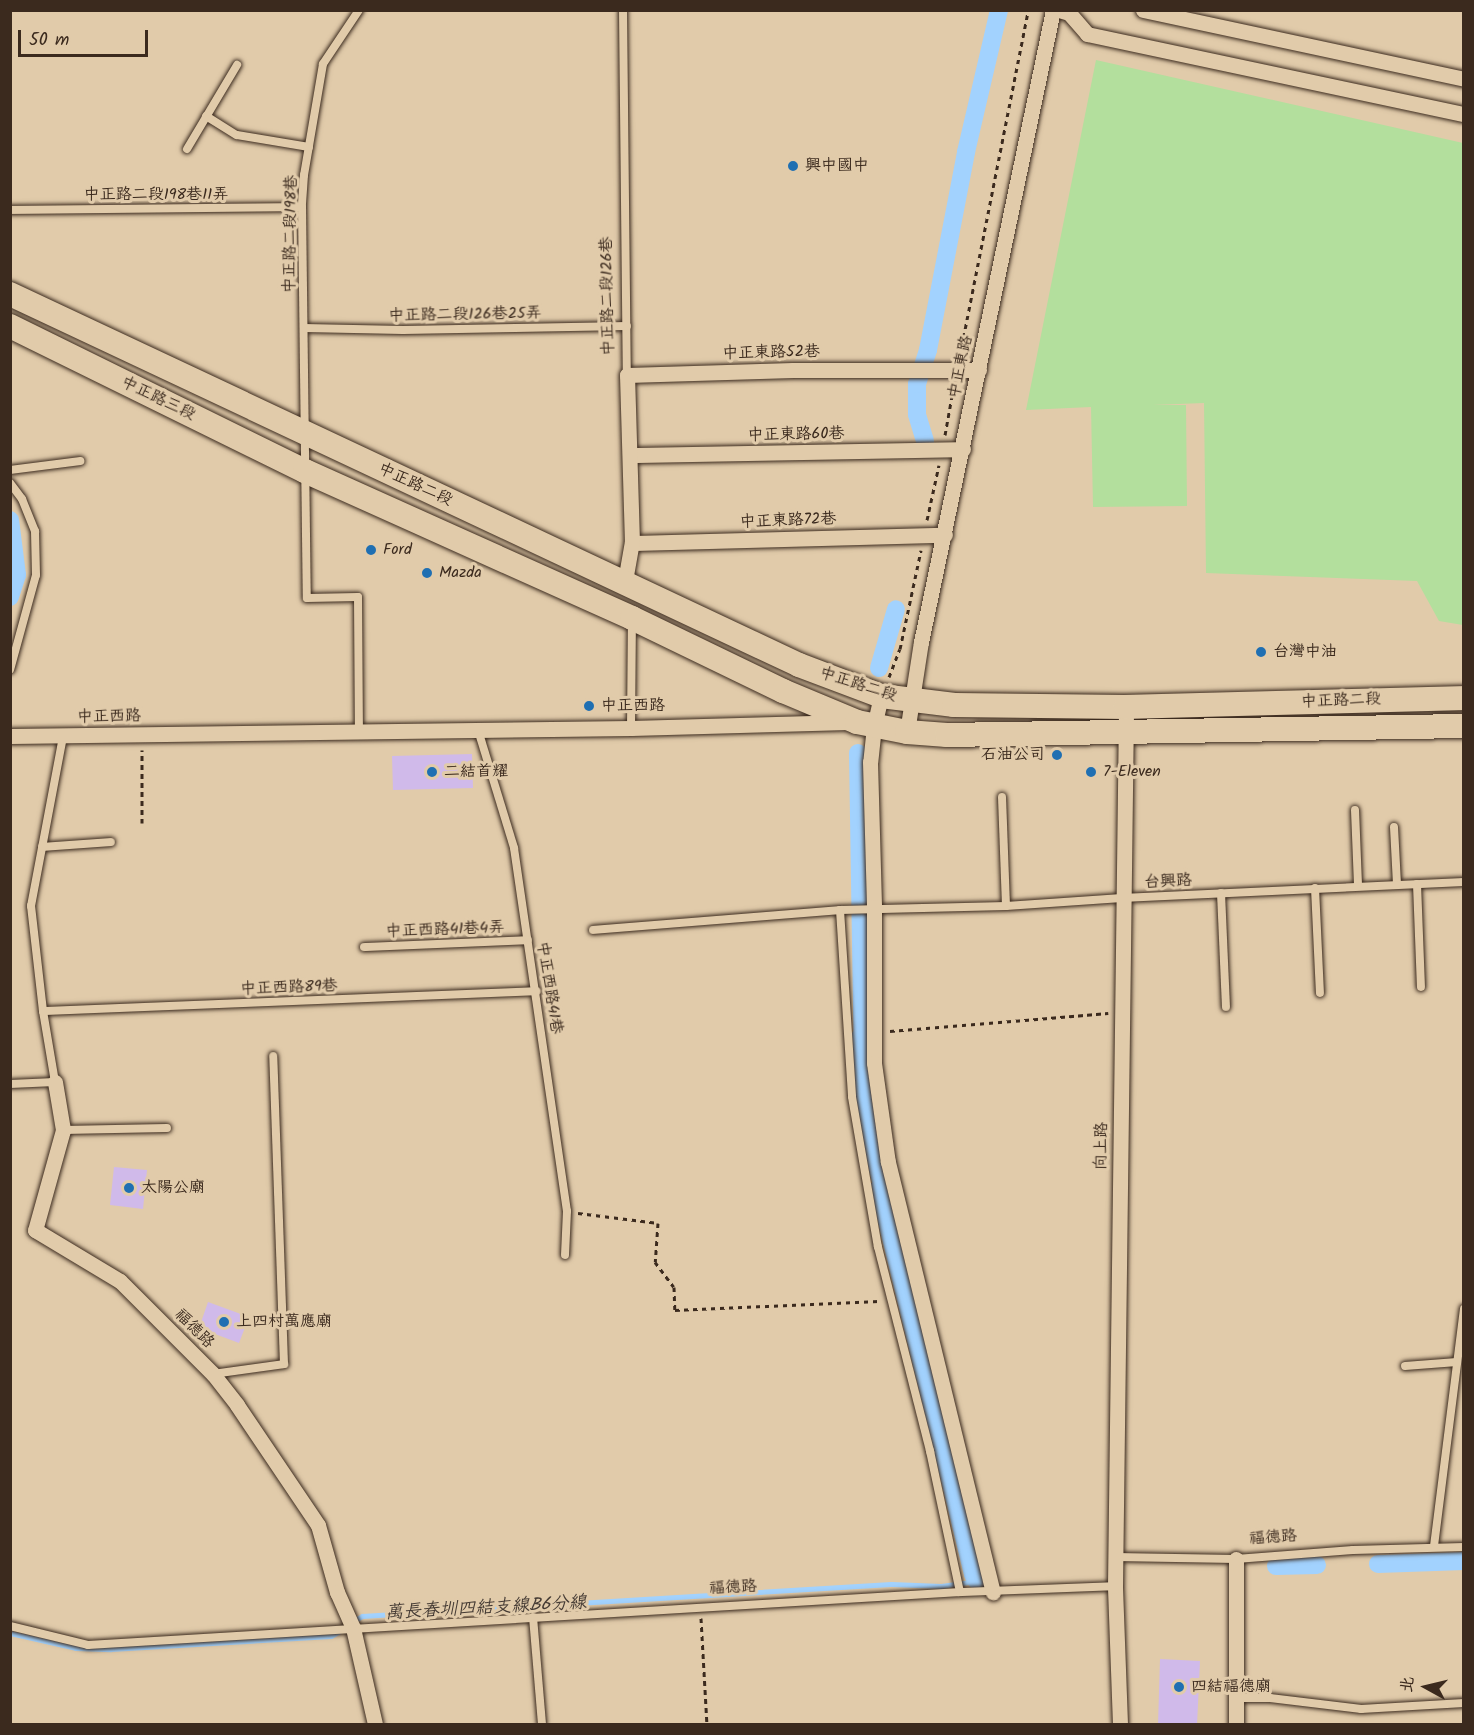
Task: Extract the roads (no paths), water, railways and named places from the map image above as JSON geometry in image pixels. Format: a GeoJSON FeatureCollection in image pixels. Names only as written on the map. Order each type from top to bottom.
{"type":"FeatureCollection","features":[{"type":"Feature","properties":{"kind":"main road","name":"中正路三段"},"geometry":{"type":"LineString","coordinates":[[10,294],[304,434]]}},
{"type":"Feature","properties":{"kind":"main road","name":"中正路三段"},"geometry":{"type":"LineString","coordinates":[[10,326],[305,471]]}},
{"type":"Feature","properties":{"kind":"main road","name":"中正路二段"},"geometry":{"type":"LineString","coordinates":[[304,434],[625,581],[799,664],[881,696],[954,705],[1126,707],[1464,698]]}},
{"type":"Feature","properties":{"kind":"main road","name":"中正路二段"},"geometry":{"type":"LineString","coordinates":[[305,471],[632,618],[783,691],[865,724],[907,732],[947,735],[1464,726]]}},
{"type":"Feature","properties":{"kind":"street","name":"中正東路"},"geometry":{"type":"LineString","coordinates":[[907,732],[910,701],[1053,10]]}},
{"type":"Feature","properties":{"kind":"street"},"geometry":{"type":"LineString","coordinates":[[1143,10],[1464,79]]}},
{"type":"Feature","properties":{"kind":"street"},"geometry":{"type":"LineString","coordinates":[[1067,11],[1087,34],[1464,114]]}},
{"type":"Feature","properties":{"kind":"street","name":"中正東路52巷"},"geometry":{"type":"LineString","coordinates":[[627,375],[922,369],[979,370]]}},
{"type":"Feature","properties":{"kind":"street","name":"中正路二段126巷"},"geometry":{"type":"LineString","coordinates":[[625,581],[632,543],[627,375]]}},
{"type":"Feature","properties":{"kind":"street","name":"中正東路60巷"},"geometry":{"type":"LineString","coordinates":[[630,455],[963,449]]}},
{"type":"Feature","properties":{"kind":"street","name":"中正東路72巷"},"geometry":{"type":"LineString","coordinates":[[632,543],[945,535]]}},
{"type":"Feature","properties":{"kind":"street"},"geometry":{"type":"LineString","coordinates":[[881,696],[865,724],[874,907],[874,1063],[888,1162],[993,1592]]}},
{"type":"Feature","properties":{"kind":"street","name":"向上路"},"geometry":{"type":"LineString","coordinates":[[1120,1725],[1115,1557],[1126,707]]}},
{"type":"Feature","properties":{"kind":"street","name":"中正西路"},"geometry":{"type":"LineString","coordinates":[[10,736],[865,724]]}},
{"type":"Feature","properties":{"kind":"street","name":"福德路"},"geometry":{"type":"LineString","coordinates":[[55,1082],[63,1130],[35,1230],[120,1281],[213,1374],[318,1525],[337,1592],[353,1628],[375,1725]]}},
{"type":"Feature","properties":{"kind":"street"},"geometry":{"type":"LineString","coordinates":[[1236,1559],[1236,1725]]}},
{"type":"Feature","properties":{"kind":"lane","name":"中正路二段198巷"},"geometry":{"type":"LineString","coordinates":[[359,10],[322,64],[302,207],[307,598],[358,597],[359,731]]}},
{"type":"Feature","properties":{"kind":"lane","name":"中正路二段126巷"},"geometry":{"type":"LineString","coordinates":[[623,10],[627,375]]}},
{"type":"Feature","properties":{"kind":"lane"},"geometry":{"type":"LineString","coordinates":[[187,148],[237,65]]}},
{"type":"Feature","properties":{"kind":"lane"},"geometry":{"type":"LineString","coordinates":[[206,116],[237,135],[309,147]]}},
{"type":"Feature","properties":{"kind":"lane","name":"中正路二段198巷11弄"},"geometry":{"type":"LineString","coordinates":[[10,210],[302,207]]}},
{"type":"Feature","properties":{"kind":"lane","name":"中正路二段126巷25弄"},"geometry":{"type":"LineString","coordinates":[[304,328],[403,330],[627,326]]}},
{"type":"Feature","properties":{"kind":"lane"},"geometry":{"type":"LineString","coordinates":[[10,470],[80,461]]}},
{"type":"Feature","properties":{"kind":"lane"},"geometry":{"type":"LineString","coordinates":[[10,483],[22,499],[35,531],[36,575],[10,670]]}},
{"type":"Feature","properties":{"kind":"lane"},"geometry":{"type":"LineString","coordinates":[[631,728],[632,618]]}},
{"type":"Feature","properties":{"kind":"lane","name":"中正西路41巷"},"geometry":{"type":"LineString","coordinates":[[478,730],[514,848],[537,991],[567,1211],[565,1256]]}},
{"type":"Feature","properties":{"kind":"lane"},"geometry":{"type":"LineString","coordinates":[[10,1084],[55,1082],[43,1011],[31,906],[63,736]]}},
{"type":"Feature","properties":{"kind":"lane"},"geometry":{"type":"LineString","coordinates":[[1002,797],[1006,906]]}},
{"type":"Feature","properties":{"kind":"lane"},"geometry":{"type":"LineString","coordinates":[[1355,810],[1358,886]]}},
{"type":"Feature","properties":{"kind":"lane"},"geometry":{"type":"LineString","coordinates":[[1394,827],[1397,885]]}},
{"type":"Feature","properties":{"kind":"lane"},"geometry":{"type":"LineString","coordinates":[[42,847],[111,842]]}},
{"type":"Feature","properties":{"kind":"lane","name":"台興路"},"geometry":{"type":"LineString","coordinates":[[593,930],[874,907],[1006,906],[1221,892],[1464,882]]}},
{"type":"Feature","properties":{"kind":"lane"},"geometry":{"type":"LineString","coordinates":[[1417,884],[1421,987]]}},
{"type":"Feature","properties":{"kind":"lane"},"geometry":{"type":"LineString","coordinates":[[1316,888],[1320,993]]}},
{"type":"Feature","properties":{"kind":"lane"},"geometry":{"type":"LineString","coordinates":[[1221,892],[1226,1007]]}},
{"type":"Feature","properties":{"kind":"lane"},"geometry":{"type":"LineString","coordinates":[[840,910],[852,1097],[878,1247],[930,1451],[960,1592]]}},
{"type":"Feature","properties":{"kind":"lane","name":"中正西路41巷4弄"},"geometry":{"type":"LineString","coordinates":[[364,947],[528,940]]}},
{"type":"Feature","properties":{"kind":"lane","name":"中正西路89巷"},"geometry":{"type":"LineString","coordinates":[[43,1011],[537,991]]}},
{"type":"Feature","properties":{"kind":"lane"},"geometry":{"type":"LineString","coordinates":[[213,1374],[284,1364],[273,1056]]}},
{"type":"Feature","properties":{"kind":"lane"},"geometry":{"type":"LineString","coordinates":[[63,1130],[167,1128]]}},
{"type":"Feature","properties":{"kind":"lane"},"geometry":{"type":"LineString","coordinates":[[1434,1546],[1464,1309]]}},
{"type":"Feature","properties":{"kind":"lane"},"geometry":{"type":"LineString","coordinates":[[1405,1366],[1457,1362]]}},
{"type":"Feature","properties":{"kind":"lane","name":"福德路"},"geometry":{"type":"LineString","coordinates":[[1115,1557],[1236,1559],[1434,1546],[1464,1547]]}},
{"type":"Feature","properties":{"kind":"lane","name":"福德路"},"geometry":{"type":"LineString","coordinates":[[10,1626],[88,1645],[960,1592],[1115,1586]]}},
{"type":"Feature","properties":{"kind":"lane"},"geometry":{"type":"LineString","coordinates":[[533,1617],[542,1725]]}},
{"type":"Feature","properties":{"kind":"lane"},"geometry":{"type":"LineString","coordinates":[[1236,1698],[1270,1698],[1361,1709],[1464,1703]]}},
{"type":"Feature","properties":{"kind":"waterway"},"geometry":{"type":"LineString","coordinates":[[925,441],[917,414],[917,384],[928,350],[966,152],[999,10]]}},
{"type":"Feature","properties":{"kind":"waterway"},"geometry":{"type":"LineString","coordinates":[[10,520],[17,575],[10,597]]}},
{"type":"Feature","properties":{"kind":"waterway"},"geometry":{"type":"LineString","coordinates":[[879,668],[896,609]]}},
{"type":"Feature","properties":{"kind":"waterway"},"geometry":{"type":"LineString","coordinates":[[858,753],[863,1062],[870,1136],[977,1580],[982,1579]]}},
{"type":"Feature","properties":{"kind":"waterway"},"geometry":{"type":"LineString","coordinates":[[858,1113],[853,1035],[857,1029],[856,918],[861,918]]}},
{"type":"Feature","properties":{"kind":"waterway"},"geometry":{"type":"LineString","coordinates":[[871,1185],[966,1575],[969,1582],[977,1580]]}},
{"type":"Feature","properties":{"kind":"waterway"},"geometry":{"type":"LineString","coordinates":[[1378,1564],[1464,1561]]}},
{"type":"Feature","properties":{"kind":"waterway"},"geometry":{"type":"LineString","coordinates":[[1276,1566],[1317,1565]]}},
{"type":"Feature","properties":{"kind":"waterway","name":"萬長春圳四結支線B6分線"},"geometry":{"type":"LineString","coordinates":[[352,1622],[362,1616],[891,1584],[941,1586],[969,1582]]}},
{"type":"Feature","properties":{"kind":"waterway","name":"萬長春圳四結支線B6分線"},"geometry":{"type":"LineString","coordinates":[[10,1633],[76,1648],[111,1649],[331,1636],[340,1631]]}},
{"type":"Feature","properties":{"kind":"place","name":"興中國中"},"geometry":{"type":"Point","coordinates":[793,166]}},
{"type":"Feature","properties":{"kind":"place","name":"Ford"},"geometry":{"type":"Point","coordinates":[371,550]}},
{"type":"Feature","properties":{"kind":"place","name":"Mazda"},"geometry":{"type":"Point","coordinates":[427,573]}},
{"type":"Feature","properties":{"kind":"place","name":"台灣中油"},"geometry":{"type":"Point","coordinates":[1261,652]}},
{"type":"Feature","properties":{"kind":"place","name":"中正西路"},"geometry":{"type":"Point","coordinates":[589,706]}},
{"type":"Feature","properties":{"kind":"place","name":"石油公司"},"geometry":{"type":"Point","coordinates":[1057,755]}},
{"type":"Feature","properties":{"kind":"place","name":"二結首耀"},"geometry":{"type":"Point","coordinates":[432,772]}},
{"type":"Feature","properties":{"kind":"place","name":"7-Eleven"},"geometry":{"type":"Point","coordinates":[1091,772]}},
{"type":"Feature","properties":{"kind":"place","name":"太陽公廟"},"geometry":{"type":"Point","coordinates":[129,1188]}},
{"type":"Feature","properties":{"kind":"place","name":"上四村萬應廟"},"geometry":{"type":"Point","coordinates":[224,1322]}},
{"type":"Feature","properties":{"kind":"place","name":"四結福德廟"},"geometry":{"type":"Point","coordinates":[1179,1687]}}]}
